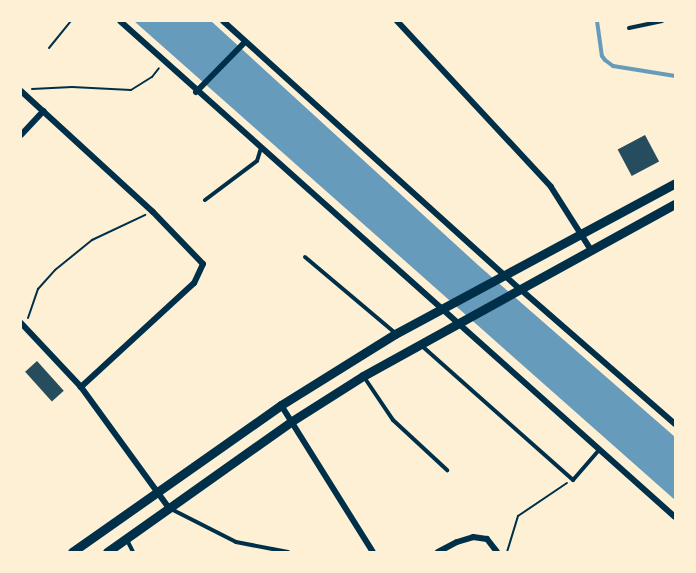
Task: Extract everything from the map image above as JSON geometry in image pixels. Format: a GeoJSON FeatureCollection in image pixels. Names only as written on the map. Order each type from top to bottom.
{"type":"FeatureCollection","features":[{"type":"Feature","properties":{"kind":"street"},"geometry":{"type":"LineString","coordinates":[[120,21],[196,92],[445,305],[455,323],[675,517]]}},
{"type":"Feature","properties":{"kind":"street"},"geometry":{"type":"LineString","coordinates":[[223,21],[244,44],[515,290],[675,424]]}},
{"type":"Feature","properties":{"kind":"street"},"geometry":{"type":"LineString","coordinates":[[400,22],[551,187],[591,250]]}},
{"type":"Feature","properties":{"kind":"street"},"geometry":{"type":"LineString","coordinates":[[196,92],[244,44]]}},
{"type":"Feature","properties":{"kind":"street"},"geometry":{"type":"LineString","coordinates":[[21,91],[153,212],[203,264],[194,283],[81,387]]}},
{"type":"Feature","properties":{"kind":"street"},"geometry":{"type":"LineString","coordinates":[[21,135],[43,111]]}},
{"type":"Feature","properties":{"kind":"street"},"geometry":{"type":"LineString","coordinates":[[72,552],[282,405],[395,333],[675,183]]}},
{"type":"Feature","properties":{"kind":"street"},"geometry":{"type":"LineString","coordinates":[[107,552],[292,421],[363,376],[455,323],[675,204]]}},
{"type":"Feature","properties":{"kind":"street"},"geometry":{"type":"LineString","coordinates":[[23,325],[81,387],[169,508]]}},
{"type":"Feature","properties":{"kind":"street"},"geometry":{"type":"LineString","coordinates":[[282,405],[373,552]]}},
{"type":"Feature","properties":{"kind":"street"},"geometry":{"type":"LineString","coordinates":[[438,552],[473,537],[487,539],[497,552]]}},
{"type":"Feature","properties":{"kind":"lane"},"geometry":{"type":"LineString","coordinates":[[629,28],[662,21]]}},
{"type":"Feature","properties":{"kind":"lane"},"geometry":{"type":"LineString","coordinates":[[205,200],[257,161],[261,147]]}},
{"type":"Feature","properties":{"kind":"lane"},"geometry":{"type":"LineString","coordinates":[[305,256],[395,333]]}},
{"type":"Feature","properties":{"kind":"lane"},"geometry":{"type":"LineString","coordinates":[[419,343],[573,480],[600,450]]}},
{"type":"Feature","properties":{"kind":"lane"},"geometry":{"type":"LineString","coordinates":[[363,376],[393,420],[447,470]]}},
{"type":"Feature","properties":{"kind":"lane"},"geometry":{"type":"LineString","coordinates":[[169,508],[236,543],[288,552]]}},
{"type":"Feature","properties":{"kind":"lane"},"geometry":{"type":"LineString","coordinates":[[126,539],[133,552]]}},
{"type":"Feature","properties":{"kind":"path"},"geometry":{"type":"LineString","coordinates":[[49,48],[71,21]]}},
{"type":"Feature","properties":{"kind":"path"},"geometry":{"type":"LineString","coordinates":[[31,89],[72,87],[131,90],[152,77],[165,62]]}},
{"type":"Feature","properties":{"kind":"path"},"geometry":{"type":"LineString","coordinates":[[23,325],[38,289],[55,270],[92,240],[153,212]]}},
{"type":"Feature","properties":{"kind":"path"},"geometry":{"type":"LineString","coordinates":[[507,552],[518,516],[573,480]]}},
{"type":"Feature","properties":{"kind":"water"},"geometry":{"type":"Polygon","coordinates":[[[134,21],[211,21],[478,265],[675,437],[675,500],[134,21]]]}},
{"type":"Feature","properties":{"kind":"building"},"geometry":{"type":"Polygon","coordinates":[[[645,135],[659,161],[632,176],[618,150],[645,135]]]}},
{"type":"Feature","properties":{"kind":"building"},"geometry":{"type":"Polygon","coordinates":[[[37,361],[64,391],[52,401],[25,372],[37,361]]]}},
{"type":"Feature","properties":{"kind":"waterway"},"geometry":{"type":"LineString","coordinates":[[597,21],[602,56],[613,66],[675,76]]}}]}
